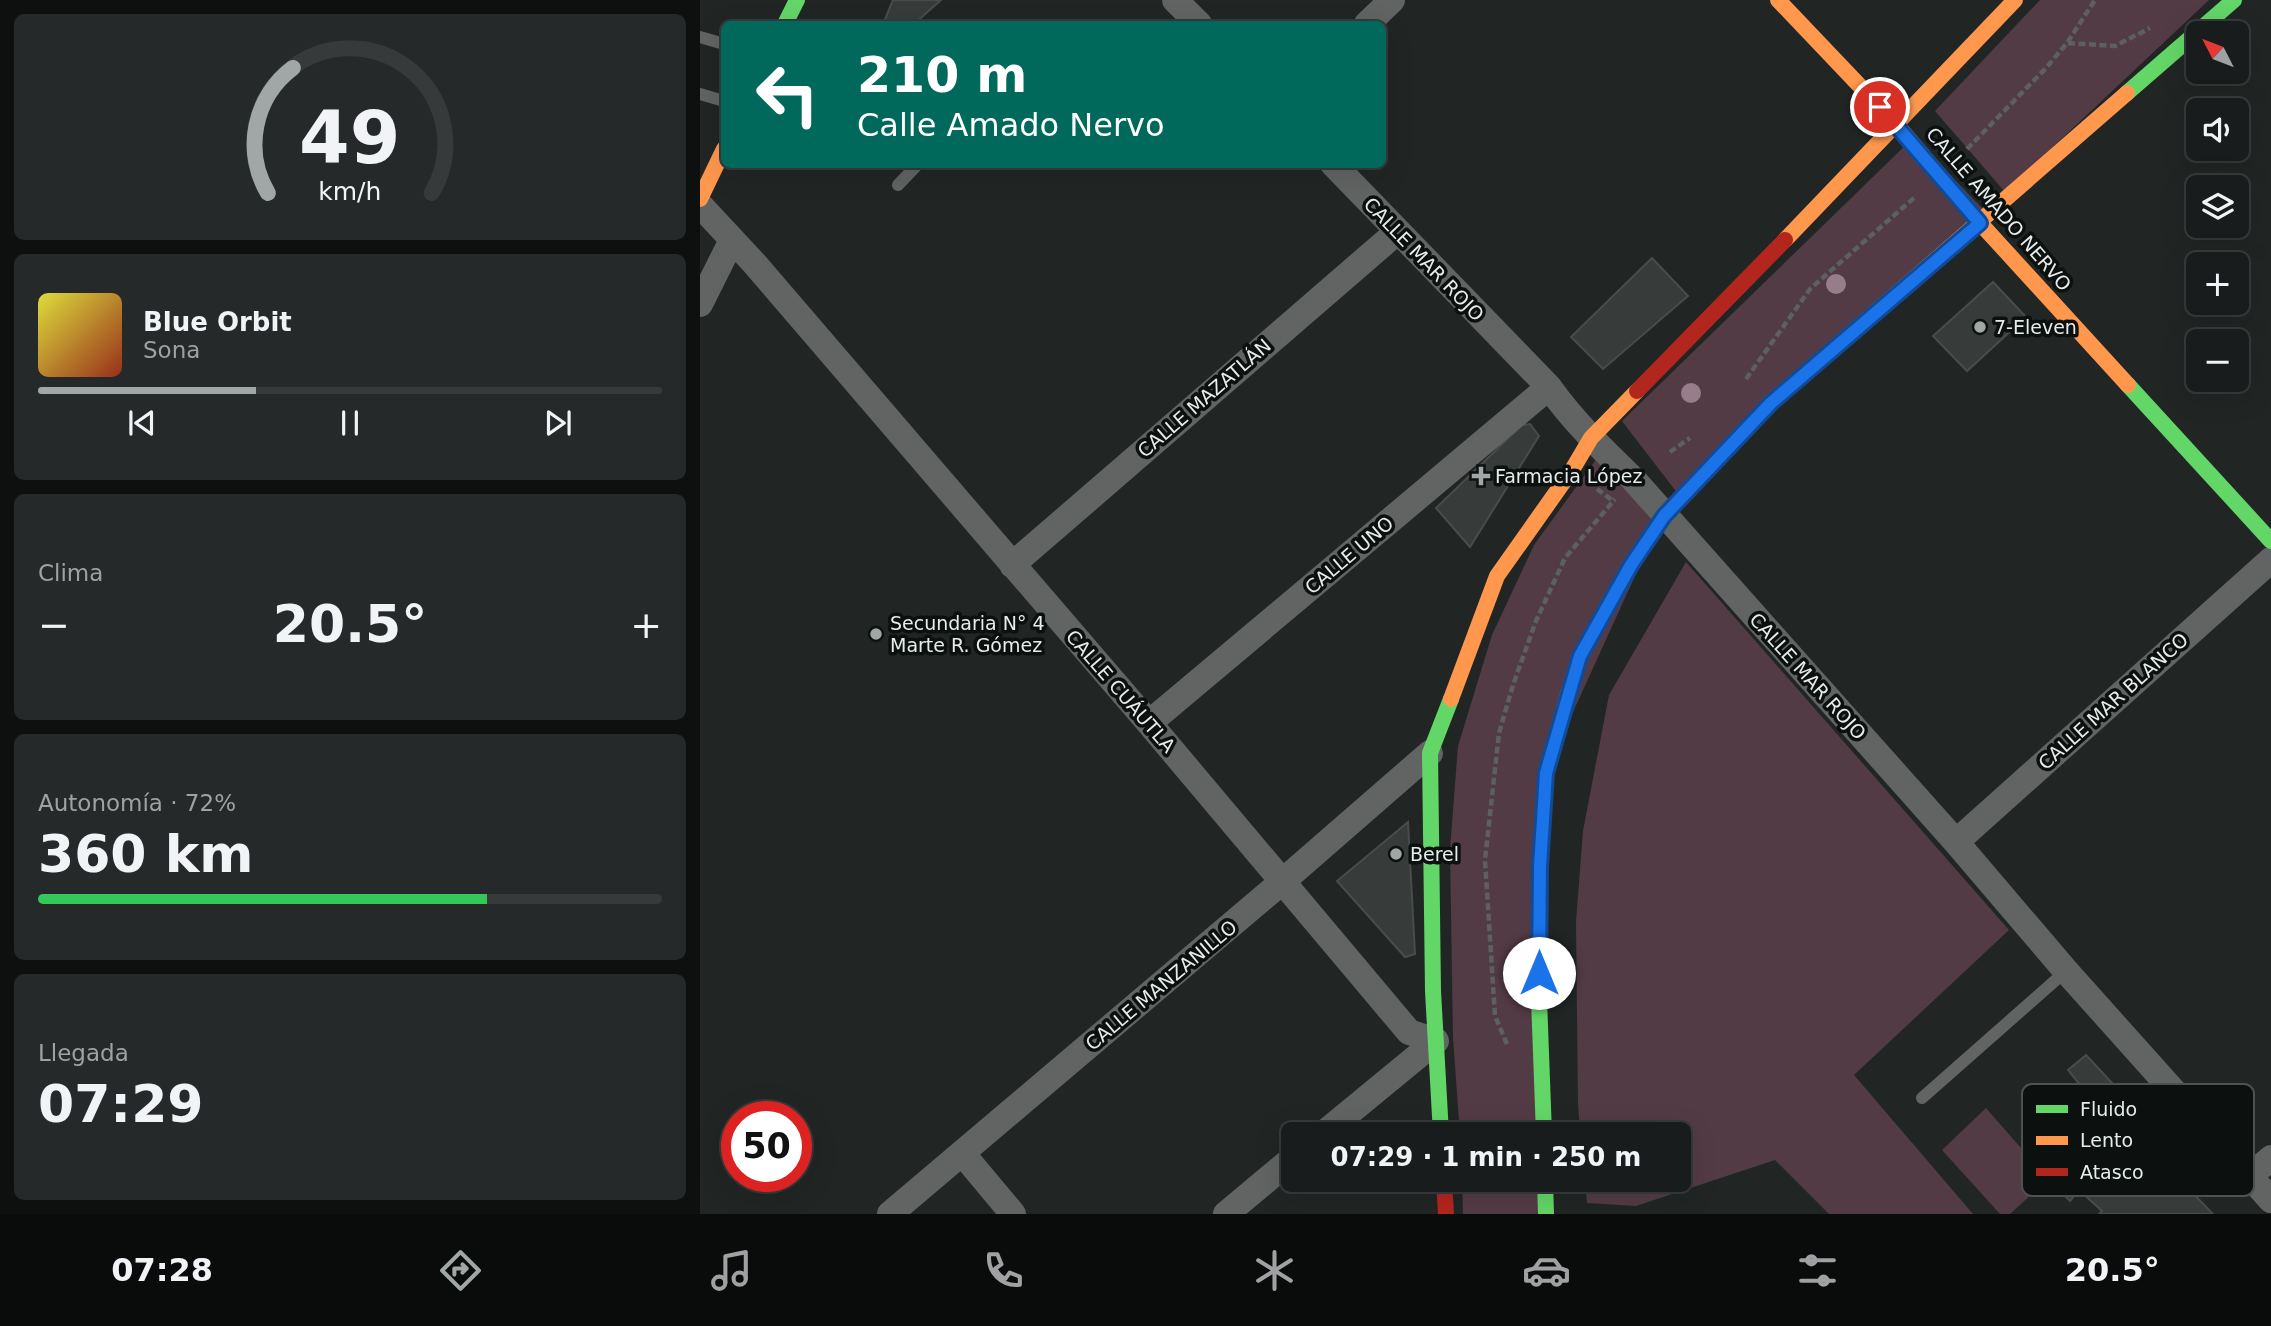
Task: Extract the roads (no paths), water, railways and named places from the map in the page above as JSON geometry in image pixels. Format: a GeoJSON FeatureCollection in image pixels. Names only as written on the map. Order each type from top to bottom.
{"type":"FeatureCollection","features":[{"type":"Feature","properties":{"kind":"main road"},"geometry":{"type":"LineString","coordinates":[[786,21],[797,0]]}},
{"type":"Feature","properties":{"kind":"main road","name":"CALLE AMADO NERVO"},"geometry":{"type":"LineString","coordinates":[[1778,0],[1897,125],[1980,223],[2271,541]]}},
{"type":"Feature","properties":{"kind":"main road"},"geometry":{"type":"LineString","coordinates":[[1440,1122],[1433,991],[1430,753],[1497,576],[1572,470],[1591,438],[1897,125],[2015,0]]}},
{"type":"Feature","properties":{"kind":"main road"},"geometry":{"type":"LineString","coordinates":[[1544,1122],[1539,999],[1540,866],[1546,773],[1580,656],[1631,565],[1664,516],[1771,403],[2234,0]]}},
{"type":"Feature","properties":{"kind":"main road"},"geometry":{"type":"LineString","coordinates":[[700,199],[721,155]]}},
{"type":"Feature","properties":{"kind":"main road"},"geometry":{"type":"LineString","coordinates":[[1445,1192],[1446,1214]]}},
{"type":"Feature","properties":{"kind":"main road"},"geometry":{"type":"LineString","coordinates":[[1545,1192],[1546,1214]]}},
{"type":"Feature","properties":{"kind":"street"},"geometry":{"type":"LineString","coordinates":[[1175,0],[1196,21]]}},
{"type":"Feature","properties":{"kind":"street"},"geometry":{"type":"LineString","coordinates":[[1370,21],[1392,0]]}},
{"type":"Feature","properties":{"kind":"street","name":"CALLE MAR ROJO"},"geometry":{"type":"LineString","coordinates":[[1337,168],[1549,387],[1591,438],[1633,479],[2167,1084]]}},
{"type":"Feature","properties":{"kind":"street","name":"CALLE CUÁUTLA"},"geometry":{"type":"LineString","coordinates":[[700,205],[763,273],[1149,723],[1409,1032],[1436,1041]]}},
{"type":"Feature","properties":{"kind":"street","name":"CALLE MAZATLÁN"},"geometry":{"type":"LineString","coordinates":[[1012,565],[1397,232]]}},
{"type":"Feature","properties":{"kind":"street"},"geometry":{"type":"LineString","coordinates":[[700,304],[732,240]]}},
{"type":"Feature","properties":{"kind":"street","name":"CALLE UNO"},"geometry":{"type":"LineString","coordinates":[[1149,723],[1549,387]]}},
{"type":"Feature","properties":{"kind":"street","name":"CALLE MAR BLANCO"},"geometry":{"type":"LineString","coordinates":[[1956,842],[2271,561]]}},
{"type":"Feature","properties":{"kind":"street","name":"CALLE MANZANILLO"},"geometry":{"type":"LineString","coordinates":[[890,1214],[1430,753]]}},
{"type":"Feature","properties":{"kind":"street"},"geometry":{"type":"LineString","coordinates":[[1338,1122],[1436,1041]]}},
{"type":"Feature","properties":{"kind":"street"},"geometry":{"type":"LineString","coordinates":[[962,1153],[1013,1214]]}},
{"type":"Feature","properties":{"kind":"street"},"geometry":{"type":"LineString","coordinates":[[2254,1173],[2271,1158]]}},
{"type":"Feature","properties":{"kind":"street"},"geometry":{"type":"LineString","coordinates":[[1226,1214],[1281,1168]]}},
{"type":"Feature","properties":{"kind":"street","name":"CALLE MAR ROJO"},"geometry":{"type":"LineString","coordinates":[[2254,1181],[2271,1200]]}},
{"type":"Feature","properties":{"kind":"lane"},"geometry":{"type":"LineString","coordinates":[[700,37],[721,43]]}},
{"type":"Feature","properties":{"kind":"lane"},"geometry":{"type":"LineString","coordinates":[[700,94],[721,100]]}},
{"type":"Feature","properties":{"kind":"lane"},"geometry":{"type":"LineString","coordinates":[[898,185],[914,168]]}},
{"type":"Feature","properties":{"kind":"lane"},"geometry":{"type":"LineString","coordinates":[[1922,1098],[2066,971]]}},
{"type":"Feature","properties":{"kind":"place","name":"7-Eleven"},"geometry":{"type":"Point","coordinates":[1980,327]}},
{"type":"Feature","properties":{"kind":"place","name":"Farmacia López"},"geometry":{"type":"Point","coordinates":[1481,476]}},
{"type":"Feature","properties":{"kind":"place","name":"Secundaria N° 4 Marte R. Gómez"},"geometry":{"type":"Point","coordinates":[876,634]}},
{"type":"Feature","properties":{"kind":"place","name":"Berel"},"geometry":{"type":"Point","coordinates":[1396,854]}}]}
